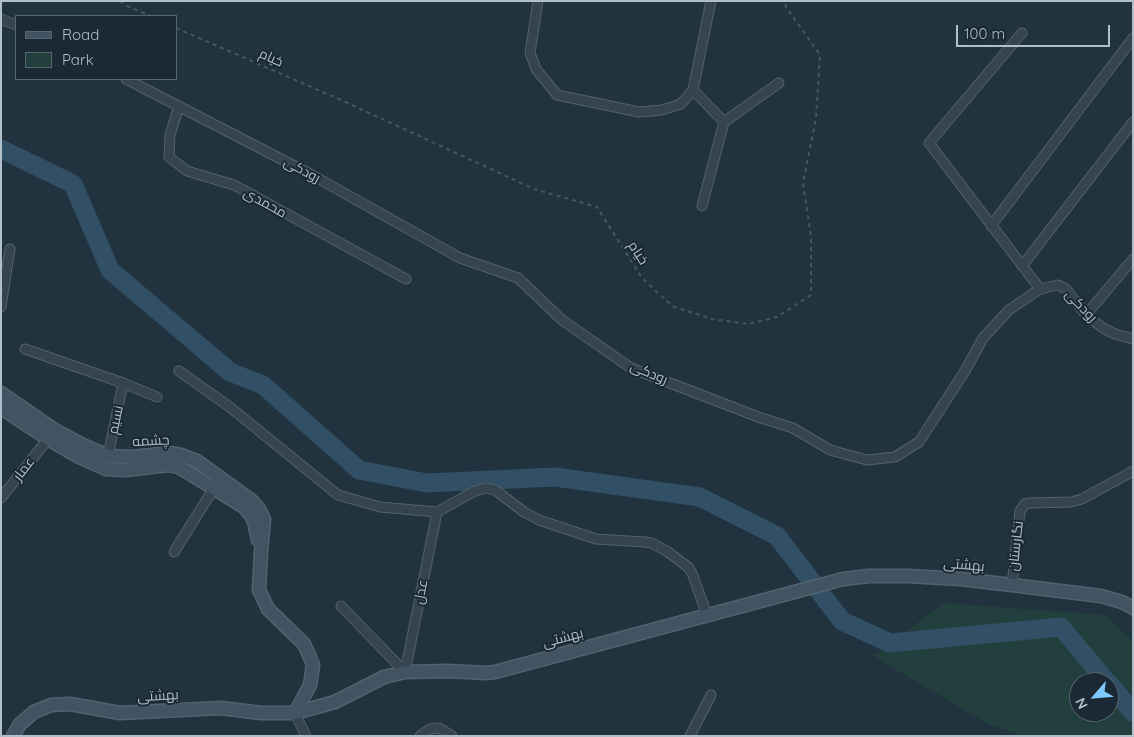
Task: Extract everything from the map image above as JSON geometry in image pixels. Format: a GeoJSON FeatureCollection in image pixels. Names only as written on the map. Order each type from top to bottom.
{"type":"FeatureCollection","features":[{"type":"Feature","properties":{"kind":"street"},"geometry":{"type":"LineString","coordinates":[[538,1],[530,53],[536,69],[557,96],[639,112],[662,110],[681,104],[693,90],[711,1]]}},
{"type":"Feature","properties":{"kind":"street"},"geometry":{"type":"LineString","coordinates":[[1,20],[15,25]]}},
{"type":"Feature","properties":{"kind":"street"},"geometry":{"type":"LineString","coordinates":[[1022,33],[929,143],[1040,289]]}},
{"type":"Feature","properties":{"kind":"street"},"geometry":{"type":"LineString","coordinates":[[991,226],[1133,38]]}},
{"type":"Feature","properties":{"kind":"street","name":"رودکی"},"geometry":{"type":"LineString","coordinates":[[128,80],[312,175],[460,258],[518,278],[562,320],[631,368],[761,418],[793,428],[830,450],[867,460],[895,456],[919,442],[965,372],[983,338],[1009,310],[1040,289],[1058,285],[1066,289],[1086,315],[1103,328],[1115,334],[1133,339]]}},
{"type":"Feature","properties":{"kind":"street"},"geometry":{"type":"LineString","coordinates":[[702,206],[724,122],[779,83]]}},
{"type":"Feature","properties":{"kind":"street"},"geometry":{"type":"LineString","coordinates":[[693,90],[724,122]]}},
{"type":"Feature","properties":{"kind":"street","name":"محمدی"},"geometry":{"type":"LineString","coordinates":[[179,106],[170,135],[169,157],[187,171],[234,185],[406,278]]}},
{"type":"Feature","properties":{"kind":"street"},"geometry":{"type":"LineString","coordinates":[[1022,266],[1133,122]]}},
{"type":"Feature","properties":{"kind":"street"},"geometry":{"type":"LineString","coordinates":[[1,307],[10,249]]}},
{"type":"Feature","properties":{"kind":"street"},"geometry":{"type":"LineString","coordinates":[[1086,315],[1133,259]]}},
{"type":"Feature","properties":{"kind":"street"},"geometry":{"type":"LineString","coordinates":[[25,349],[123,383],[157,397]]}},
{"type":"Feature","properties":{"kind":"street"},"geometry":{"type":"LineString","coordinates":[[179,371],[231,408],[338,496],[380,507],[437,512],[475,491],[486,488],[494,490],[530,516],[596,539],[652,543],[668,552],[688,567],[692,573],[707,615]]}},
{"type":"Feature","properties":{"kind":"street","name":"نسیم"},"geometry":{"type":"LineString","coordinates":[[108,456],[123,383]]}},
{"type":"Feature","properties":{"kind":"street","name":"چشمه"},"geometry":{"type":"LineString","coordinates":[[1,393],[53,429],[108,456],[133,457],[169,453],[181,455],[197,461],[251,500],[259,509],[264,519],[260,552],[259,590],[268,609],[304,644],[313,665],[310,685],[294,713]]}},
{"type":"Feature","properties":{"kind":"street","name":"چشمه"},"geometry":{"type":"LineString","coordinates":[[1,408],[48,440],[106,469],[126,470],[168,465],[178,467],[214,488],[250,514],[254,521],[260,552]]}},
{"type":"Feature","properties":{"kind":"street","name":"عمار"},"geometry":{"type":"LineString","coordinates":[[1,498],[48,440]]}},
{"type":"Feature","properties":{"kind":"street","name":"نگارستان"},"geometry":{"type":"LineString","coordinates":[[1012,585],[1020,511],[1025,504],[1072,502],[1133,471]]}},
{"type":"Feature","properties":{"kind":"street"},"geometry":{"type":"LineString","coordinates":[[174,552],[214,488]]}},
{"type":"Feature","properties":{"kind":"street","name":"عدل"},"geometry":{"type":"LineString","coordinates":[[405,672],[437,512]]}},
{"type":"Feature","properties":{"kind":"street","name":"بهشتی"},"geometry":{"type":"LineString","coordinates":[[13,736],[20,724],[34,712],[51,705],[70,704],[120,713],[221,708],[261,713],[294,713],[335,702],[384,678],[405,672],[447,670],[495,672],[843,579],[869,576],[960,579],[1012,585],[1101,596],[1122,602],[1133,608]]}},
{"type":"Feature","properties":{"kind":"street"},"geometry":{"type":"LineString","coordinates":[[340,606],[405,672]]}},
{"type":"Feature","properties":{"kind":"street"},"geometry":{"type":"LineString","coordinates":[[690,736],[711,695]]}},
{"type":"Feature","properties":{"kind":"street"},"geometry":{"type":"LineString","coordinates":[[294,713],[306,736]]}},
{"type":"Feature","properties":{"kind":"street"},"geometry":{"type":"LineString","coordinates":[[420,736],[430,729],[439,728],[452,736]]}},
{"type":"Feature","properties":{"kind":"path"},"geometry":{"type":"LineString","coordinates":[[120,1],[148,15]]}},
{"type":"Feature","properties":{"kind":"path","name":"خیام"},"geometry":{"type":"LineString","coordinates":[[178,29],[340,100],[534,189],[597,207],[642,278],[672,306],[712,319],[748,324],[777,317],[811,295],[811,237],[803,183],[816,118],[820,55],[786,7],[785,1]]}},
{"type":"Feature","properties":{"kind":"green space"},"geometry":{"type":"Polygon","coordinates":[[[944,603],[1105,615],[1133,641],[1133,736],[1023,736],[988,724],[873,656],[944,603]]]}},
{"type":"Feature","properties":{"kind":"waterway"},"geometry":{"type":"LineString","coordinates":[[1,149],[73,184],[110,270],[230,372],[263,385],[359,470],[427,483],[555,477],[700,497],[777,536],[842,621],[890,643],[1061,627],[1099,672]]}},
{"type":"Feature","properties":{"kind":"waterway"},"geometry":{"type":"LineString","coordinates":[[1119,696],[1133,712]]}}]}
